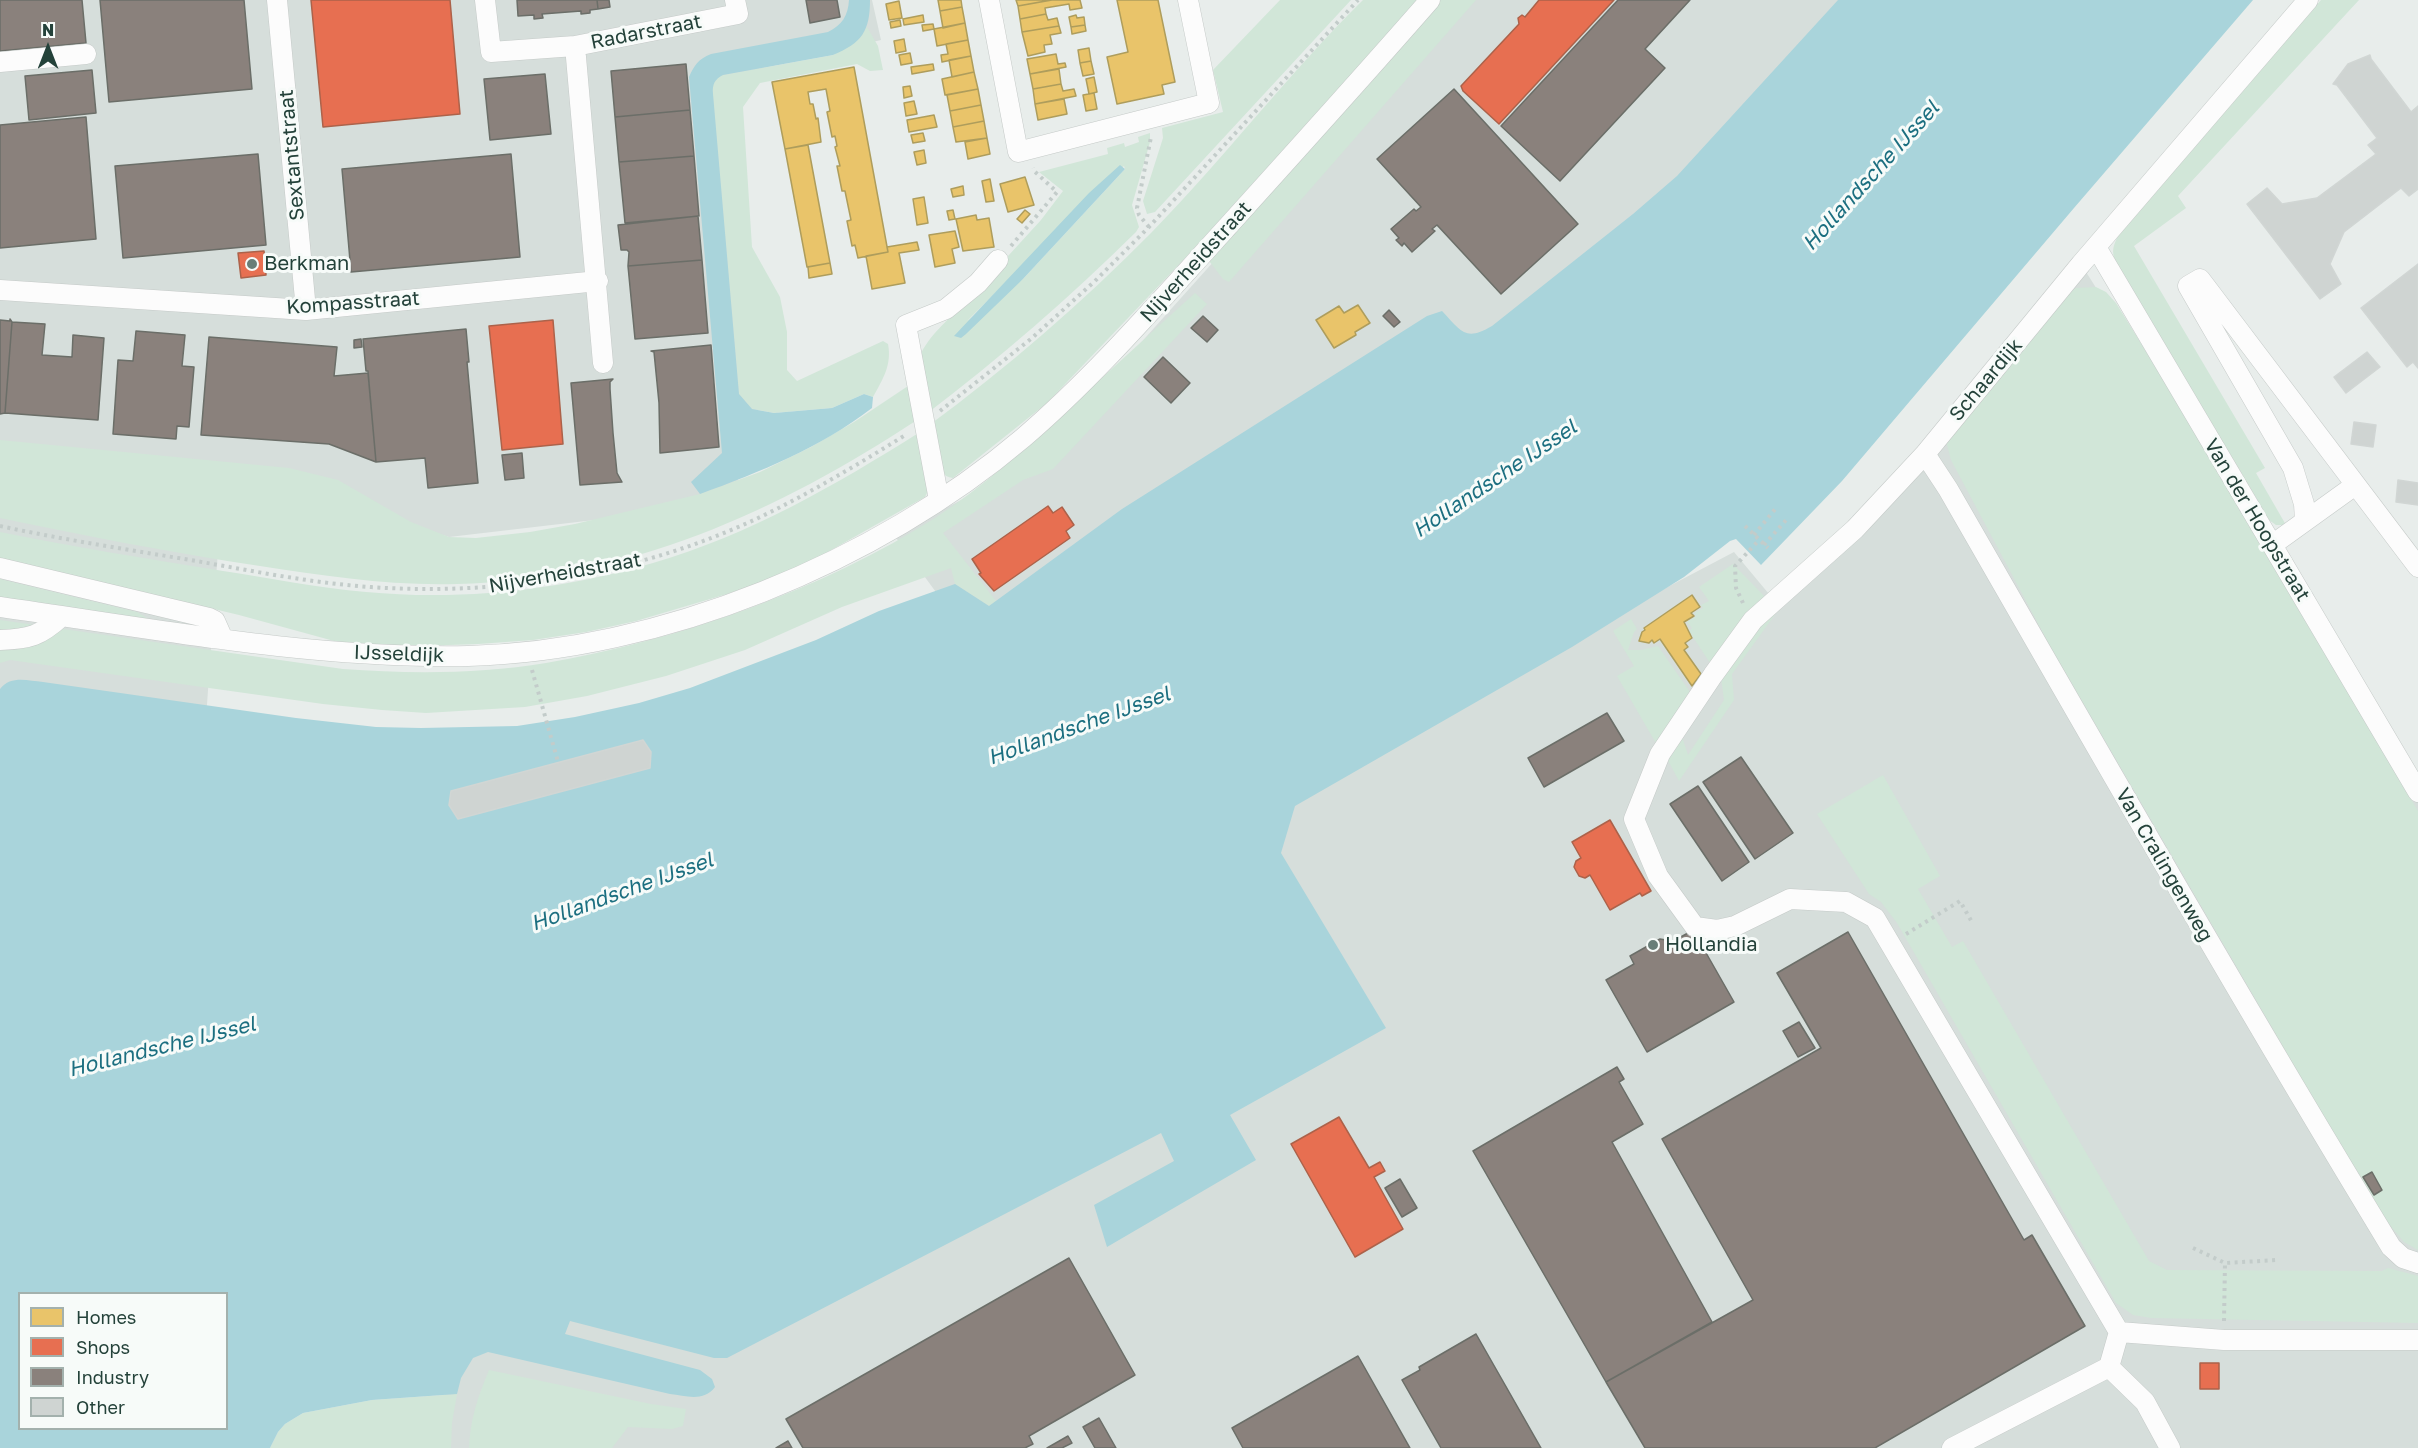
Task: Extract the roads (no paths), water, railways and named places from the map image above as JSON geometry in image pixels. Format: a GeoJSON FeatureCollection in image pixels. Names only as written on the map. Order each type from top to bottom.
{"type":"FeatureCollection","features":[{"type":"Feature","properties":{"kind":"street","name":"Sextantstraat"},"geometry":{"type":"LineString","coordinates":[[277,0],[306,310]]}},
{"type":"Feature","properties":{"kind":"street"},"geometry":{"type":"LineString","coordinates":[[485,0],[491,52],[575,46],[598,282],[603,363]]}},
{"type":"Feature","properties":{"kind":"street","name":"Radarstraat"},"geometry":{"type":"LineString","coordinates":[[575,46],[738,14],[735,0]]}},
{"type":"Feature","properties":{"kind":"street"},"geometry":{"type":"LineString","coordinates":[[989,0],[1024,150],[1209,103],[1188,0]]}},
{"type":"Feature","properties":{"kind":"street","name":"Nijverheidstraat"},"geometry":{"type":"LineString","coordinates":[[791,579],[866,543],[939,500],[1020,440],[1109,356],[1323,122],[1430,0]]}},
{"type":"Feature","properties":{"kind":"street","name":"Schaardijk"},"geometry":{"type":"LineString","coordinates":[[2119,1332],[1875,918],[1846,902],[1790,899],[1735,926],[1717,930],[1695,927],[1658,876],[1634,819],[1660,754],[1753,620],[1855,529],[1925,454],[2096,247],[2308,0]]}},
{"type":"Feature","properties":{"kind":"street"},"geometry":{"type":"LineString","coordinates":[[0,62],[86,54]]}},
{"type":"Feature","properties":{"kind":"street","name":"Van der Hoopstraat"},"geometry":{"type":"LineString","coordinates":[[2096,247],[2418,792]]}},
{"type":"Feature","properties":{"kind":"street"},"geometry":{"type":"LineString","coordinates":[[939,500],[906,325],[946,309],[978,283],[998,260]]}},
{"type":"Feature","properties":{"kind":"street"},"geometry":{"type":"LineString","coordinates":[[2305,521],[2304,504],[2293,468],[2188,286],[2200,279],[2354,486],[2418,567]]}},
{"type":"Feature","properties":{"kind":"street","name":"Kompasstraat"},"geometry":{"type":"LineString","coordinates":[[0,290],[306,310],[598,282]]}},
{"type":"Feature","properties":{"kind":"street","name":"Van Cralingenweg"},"geometry":{"type":"LineString","coordinates":[[1925,454],[1954,500],[2166,870],[2340,1164],[2391,1247],[2403,1258],[2418,1263]]}},
{"type":"Feature","properties":{"kind":"street"},"geometry":{"type":"LineString","coordinates":[[2272,545],[2354,486]]}},
{"type":"Feature","properties":{"kind":"street"},"geometry":{"type":"LineString","coordinates":[[0,568],[209,618],[215,621],[223,639]]}},
{"type":"Feature","properties":{"kind":"street","name":"IJsseldijk"},"geometry":{"type":"LineString","coordinates":[[0,607],[223,639],[383,655],[470,656],[527,652],[600,640],[676,622],[791,579]]}},
{"type":"Feature","properties":{"kind":"street"},"geometry":{"type":"LineString","coordinates":[[0,640],[36,636],[46,631],[62,616]]}},
{"type":"Feature","properties":{"kind":"street"},"geometry":{"type":"LineString","coordinates":[[1952,1448],[2109,1367],[2119,1332],[2224,1340],[2418,1340]]}},
{"type":"Feature","properties":{"kind":"street"},"geometry":{"type":"LineString","coordinates":[[2109,1367],[2145,1402],[2170,1448]]}},
{"type":"Feature","properties":{"kind":"water"},"geometry":{"type":"Polygon","coordinates":[[[849,0],[870,0],[866,28],[851,46],[833,55],[723,75],[715,82],[713,94],[739,394],[752,409],[774,413],[832,408],[864,394],[873,397],[872,408],[832,435],[789,458],[700,494],[691,482],[722,453],[689,77],[697,63],[711,54],[828,32],[843,19],[849,0]]]}},
{"type":"Feature","properties":{"kind":"water","name":"Hollandsche IJssel"},"geometry":{"type":"Polygon","coordinates":[[[1838,0],[2253,0],[1842,481],[1761,565],[1736,539],[1730,541],[1684,577],[1572,647],[1295,806],[1281,853],[1386,1028],[1230,1115],[1256,1160],[1107,1247],[1094,1205],[1174,1161],[1161,1133],[727,1358],[714,1358],[570,1321],[565,1334],[700,1370],[712,1379],[715,1387],[706,1395],[688,1397],[670,1394],[488,1352],[473,1358],[461,1378],[457,1394],[372,1400],[303,1413],[285,1424],[270,1448],[0,1448],[0,689],[4,685],[14,680],[43,682],[376,727],[517,726],[575,717],[639,703],[690,688],[816,640],[879,611],[955,584],[989,606],[1122,509],[1427,316],[1442,311],[1459,329],[1469,334],[1492,326],[1633,214],[1677,176],[1838,0]]]}},
{"type":"Feature","properties":{"kind":"water"},"geometry":{"type":"Polygon","coordinates":[[[1120,165],[1125,169],[1023,279],[966,334],[961,338],[954,336],[1089,193],[1120,165]]]}},
{"type":"Feature","properties":{"kind":"place","name":"Berkman"},"geometry":{"type":"Point","coordinates":[252,264]}},
{"type":"Feature","properties":{"kind":"place","name":"Hollandia"},"geometry":{"type":"Point","coordinates":[1653,945]}}]}
